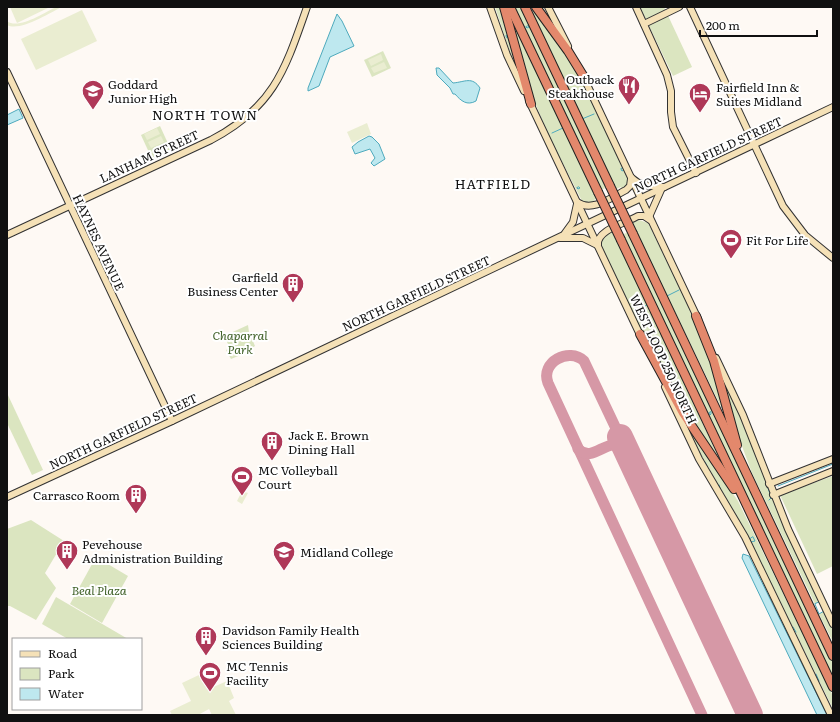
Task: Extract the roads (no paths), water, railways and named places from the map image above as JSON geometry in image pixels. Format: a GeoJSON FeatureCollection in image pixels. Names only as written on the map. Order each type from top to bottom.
{"type":"FeatureCollection","features":[{"type":"Feature","properties":{"kind":"highway"},"geometry":{"type":"LineString","coordinates":[[504,7],[531,104]]}},
{"type":"Feature","properties":{"kind":"highway"},"geometry":{"type":"LineString","coordinates":[[510,7],[833,687]]}},
{"type":"Feature","properties":{"kind":"highway"},"geometry":{"type":"LineString","coordinates":[[526,7],[833,656]]}},
{"type":"Feature","properties":{"kind":"highway"},"geometry":{"type":"LineString","coordinates":[[536,7],[564,45],[584,77]]}},
{"type":"Feature","properties":{"kind":"highway"},"geometry":{"type":"LineString","coordinates":[[696,316],[714,361],[739,451],[749,480]]}},
{"type":"Feature","properties":{"kind":"highway"},"geometry":{"type":"LineString","coordinates":[[640,334],[682,413],[751,514]]}},
{"type":"Feature","properties":{"kind":"main road","name":"LANHAM STREET"},"geometry":{"type":"LineString","coordinates":[[7,235],[211,140],[243,119],[265,98],[279,79],[289,60],[307,7]]}},
{"type":"Feature","properties":{"kind":"main road","name":"WEST LOOP 250 NORTH"},"geometry":{"type":"LineString","coordinates":[[490,7],[507,55],[699,459],[745,537],[831,715]]}},
{"type":"Feature","properties":{"kind":"main road"},"geometry":{"type":"LineString","coordinates":[[548,7],[584,77],[743,415],[773,495],[833,624]]}},
{"type":"Feature","properties":{"kind":"main road"},"geometry":{"type":"LineString","coordinates":[[636,7],[669,80],[673,127],[696,173]]}},
{"type":"Feature","properties":{"kind":"main road"},"geometry":{"type":"LineString","coordinates":[[644,24],[679,7]]}},
{"type":"Feature","properties":{"kind":"main road"},"geometry":{"type":"LineString","coordinates":[[690,7],[781,201],[792,220],[810,241],[833,258]]}},
{"type":"Feature","properties":{"kind":"main road","name":"HAYNES AVENUE"},"geometry":{"type":"LineString","coordinates":[[7,72],[172,421]]}},
{"type":"Feature","properties":{"kind":"main road","name":"NORTH GARFIELD STREET"},"geometry":{"type":"LineString","coordinates":[[7,497],[172,421],[833,107]]}},
{"type":"Feature","properties":{"kind":"main road"},"geometry":{"type":"LineString","coordinates":[[630,176],[639,184],[664,188],[650,219]]}},
{"type":"Feature","properties":{"kind":"main road"},"geometry":{"type":"LineString","coordinates":[[564,235],[576,214],[578,202],[582,205],[592,207],[626,190],[630,186],[630,176]]}},
{"type":"Feature","properties":{"kind":"main road"},"geometry":{"type":"LineString","coordinates":[[598,246],[598,240],[602,234],[638,216],[644,216],[650,219]]}},
{"type":"Feature","properties":{"kind":"main road"},"geometry":{"type":"LineString","coordinates":[[558,238],[583,238],[593,241],[598,246]]}},
{"type":"Feature","properties":{"kind":"main road"},"geometry":{"type":"LineString","coordinates":[[769,484],[833,459]]}},
{"type":"Feature","properties":{"kind":"main road"},"geometry":{"type":"LineString","coordinates":[[773,495],[833,471]]}},
{"type":"Feature","properties":{"kind":"water"},"geometry":{"type":"Polygon","coordinates":[[[337,14],[354,46],[330,57],[319,86],[308,91],[308,88],[337,14]]]}},
{"type":"Feature","properties":{"kind":"water"},"geometry":{"type":"Polygon","coordinates":[[[436,68],[439,68],[453,83],[471,81],[477,84],[480,88],[476,101],[467,103],[453,94],[450,88],[437,75],[436,68]]]}},
{"type":"Feature","properties":{"kind":"water"},"geometry":{"type":"Polygon","coordinates":[[[19,109],[23,118],[7,125],[7,115],[19,109]]]}},
{"type":"Feature","properties":{"kind":"water"},"geometry":{"type":"Polygon","coordinates":[[[369,136],[379,144],[385,159],[374,166],[371,163],[375,158],[370,149],[355,154],[352,147],[369,136]]]}},
{"type":"Feature","properties":{"kind":"water"},"geometry":{"type":"Polygon","coordinates":[[[743,554],[749,556],[827,715],[817,715],[742,558],[743,554]]]}},
{"type":"Feature","properties":{"kind":"waterway"},"geometry":{"type":"LineString","coordinates":[[549,13],[551,16],[548,18],[547,16],[549,13]]}},
{"type":"Feature","properties":{"kind":"waterway"},"geometry":{"type":"LineString","coordinates":[[528,26],[529,27],[527,28],[526,27],[528,26]]}},
{"type":"Feature","properties":{"kind":"waterway"},"geometry":{"type":"LineString","coordinates":[[508,35],[509,37],[507,38],[506,36],[508,35]]}},
{"type":"Feature","properties":{"kind":"waterway"},"geometry":{"type":"LineString","coordinates":[[582,119],[594,114]]}},
{"type":"Feature","properties":{"kind":"waterway"},"geometry":{"type":"LineString","coordinates":[[552,133],[563,128]]}},
{"type":"Feature","properties":{"kind":"waterway"},"geometry":{"type":"LineString","coordinates":[[623,168],[624,170],[622,171],[621,169],[623,168]]}},
{"type":"Feature","properties":{"kind":"waterway"},"geometry":{"type":"LineString","coordinates":[[579,187],[580,188],[578,189],[577,188],[579,187]]}},
{"type":"Feature","properties":{"kind":"waterway"},"geometry":{"type":"LineString","coordinates":[[667,296],[679,290]]}},
{"type":"Feature","properties":{"kind":"waterway"},"geometry":{"type":"LineString","coordinates":[[638,310],[647,305]]}},
{"type":"Feature","properties":{"kind":"waterway"},"geometry":{"type":"LineString","coordinates":[[724,406],[724,408],[723,409],[722,407],[724,406]]}},
{"type":"Feature","properties":{"kind":"waterway"},"geometry":{"type":"LineString","coordinates":[[711,412],[711,414],[710,415],[709,413],[711,412]]}},
{"type":"Feature","properties":{"kind":"waterway"},"geometry":{"type":"LineString","coordinates":[[697,418],[697,420],[695,421],[695,419],[697,418]]}},
{"type":"Feature","properties":{"kind":"waterway"},"geometry":{"type":"LineString","coordinates":[[705,462],[707,466]]}},
{"type":"Feature","properties":{"kind":"waterway"},"geometry":{"type":"LineString","coordinates":[[778,486],[833,464]]}},
{"type":"Feature","properties":{"kind":"waterway"},"geometry":{"type":"LineString","coordinates":[[768,488],[770,494]]}},
{"type":"Feature","properties":{"kind":"waterway"},"geometry":{"type":"LineString","coordinates":[[769,500],[772,497]]}},
{"type":"Feature","properties":{"kind":"waterway"},"geometry":{"type":"LineString","coordinates":[[753,537],[755,541],[751,542],[750,539],[753,537]]}},
{"type":"Feature","properties":{"kind":"waterway"},"geometry":{"type":"LineString","coordinates":[[820,602],[824,611],[819,614],[815,604],[820,602]]}},
{"type":"Feature","properties":{"kind":"waterway"},"geometry":{"type":"LineString","coordinates":[[793,627],[796,632]]}},
{"type":"Feature","properties":{"kind":"waterway"},"geometry":{"type":"LineString","coordinates":[[816,674],[819,681]]}},
{"type":"Feature","properties":{"kind":"place","name":"Outback Steakhouse"},"geometry":{"type":"Point","coordinates":[629,106]}},
{"type":"Feature","properties":{"kind":"place","name":"Goddard Junior High"},"geometry":{"type":"Point","coordinates":[93,110]}},
{"type":"Feature","properties":{"kind":"place","name":"Fairfield Inn & Suites Midland"},"geometry":{"type":"Point","coordinates":[700,114]}},
{"type":"Feature","properties":{"kind":"place","name":"Fit For Life"},"geometry":{"type":"Point","coordinates":[731,260]}},
{"type":"Feature","properties":{"kind":"place","name":"Garfield Business Center"},"geometry":{"type":"Point","coordinates":[293,304]}},
{"type":"Feature","properties":{"kind":"place","name":"Jack E. Brown Dining Hall"},"geometry":{"type":"Point","coordinates":[272,462]}},
{"type":"Feature","properties":{"kind":"place","name":"MC Volleyball Court"},"geometry":{"type":"Point","coordinates":[242,496]}},
{"type":"Feature","properties":{"kind":"place","name":"Carrasco Room"},"geometry":{"type":"Point","coordinates":[136,514]}},
{"type":"Feature","properties":{"kind":"place","name":"Pevehouse Administration Building"},"geometry":{"type":"Point","coordinates":[67,570]}},
{"type":"Feature","properties":{"kind":"place","name":"Midland College"},"geometry":{"type":"Point","coordinates":[284,572]}},
{"type":"Feature","properties":{"kind":"place","name":"Davidson Family Health Sciences Building"},"geometry":{"type":"Point","coordinates":[206,656]}},
{"type":"Feature","properties":{"kind":"place","name":"MC Tennis Facility"},"geometry":{"type":"Point","coordinates":[210,692]}},
{"type":"Feature","properties":{"kind":"district","name":"NORTH TOWN"},"geometry":{"type":"Point","coordinates":[205,114]}},
{"type":"Feature","properties":{"kind":"district","name":"HATFIELD"},"geometry":{"type":"Point","coordinates":[493,183]}},
{"type":"Feature","properties":{"kind":"park label","name":"Chaparral Park"},"geometry":{"type":"Point","coordinates":[240,342]}},
{"type":"Feature","properties":{"kind":"park label","name":"Beal Plaza"},"geometry":{"type":"Point","coordinates":[99,590]}}]}
